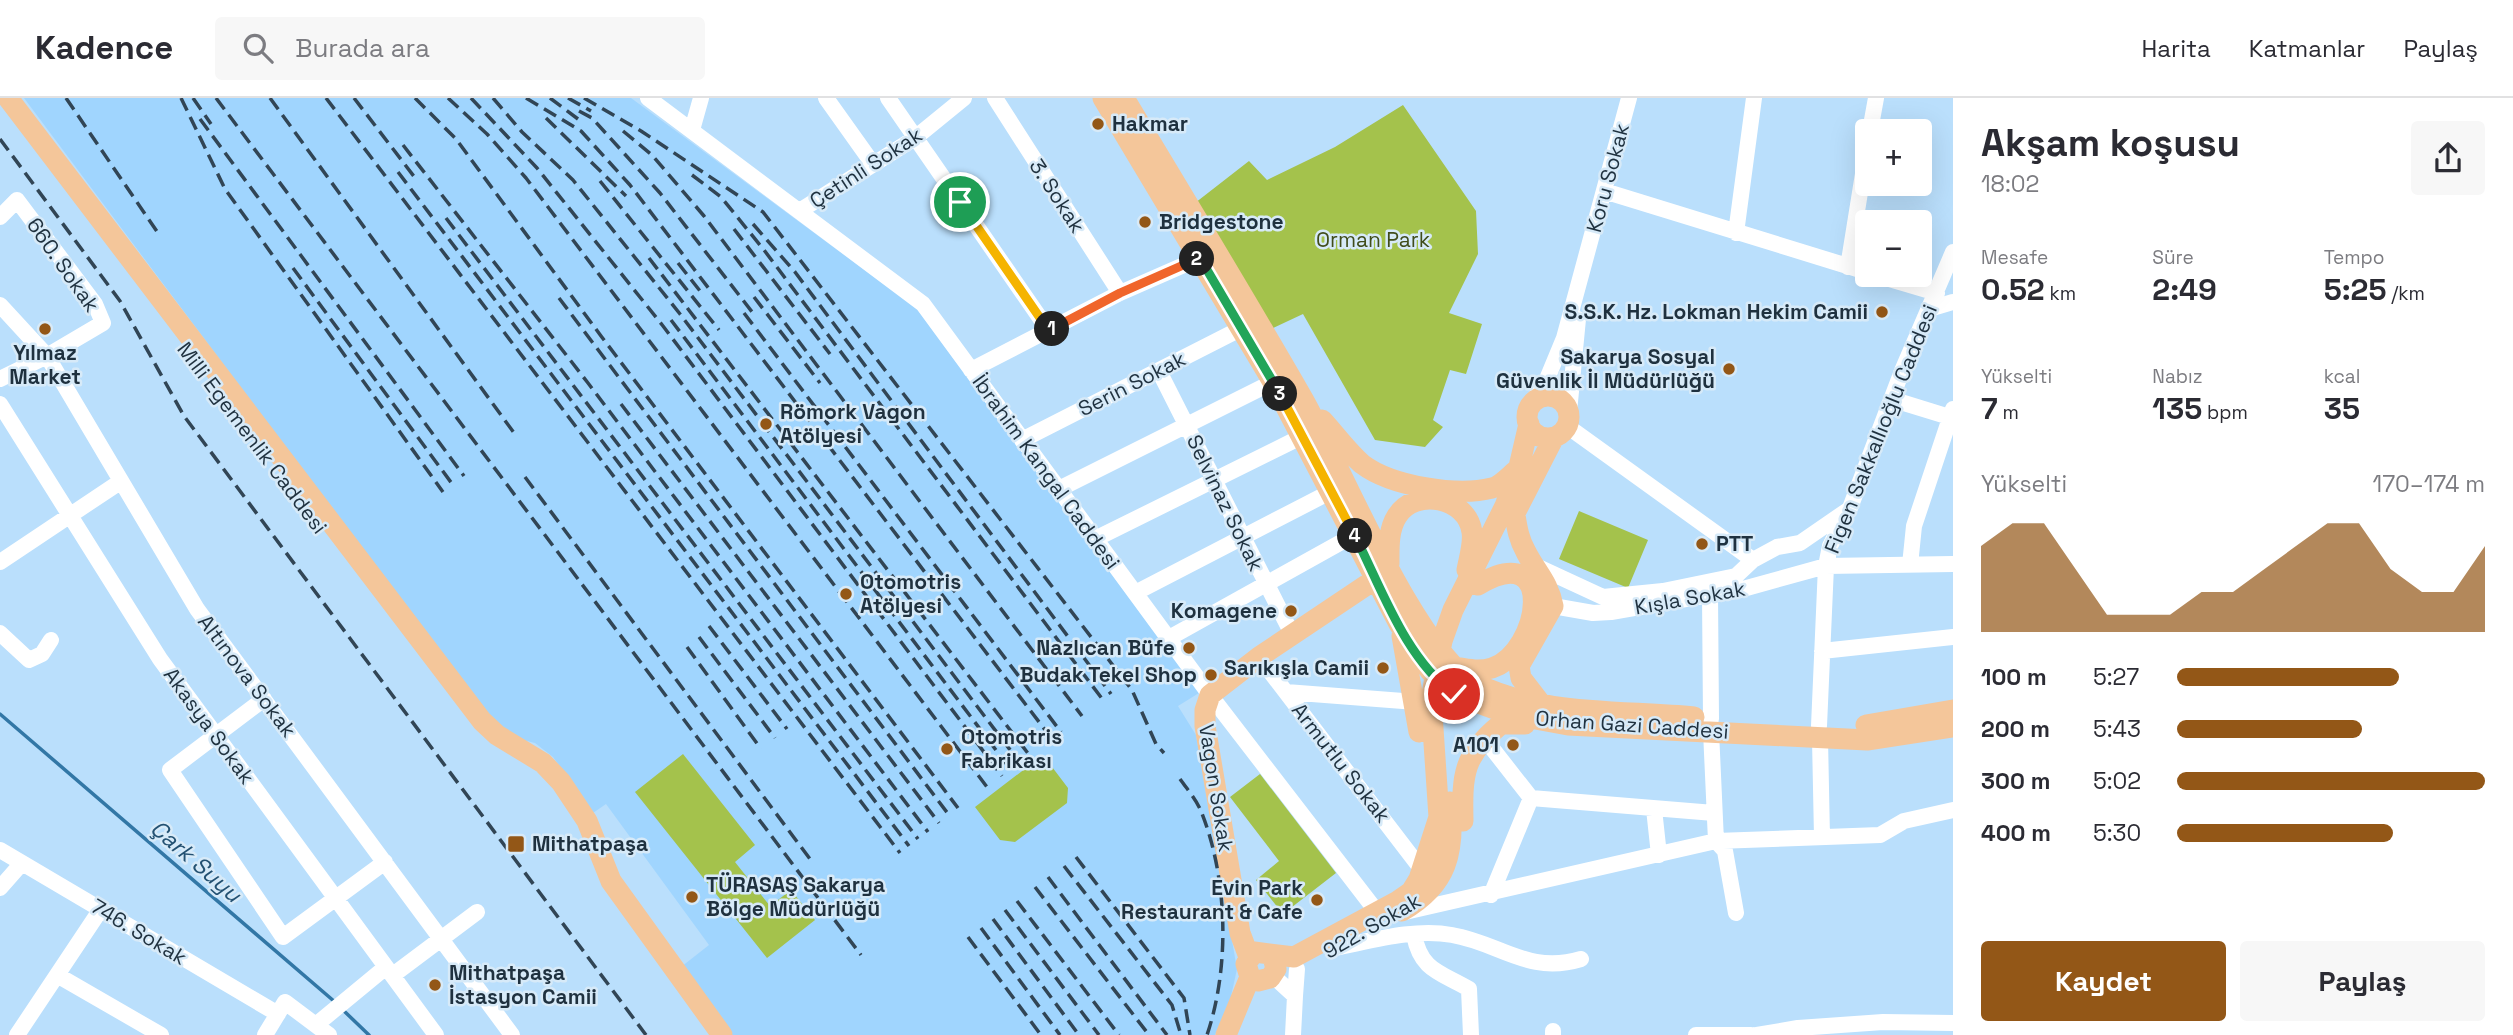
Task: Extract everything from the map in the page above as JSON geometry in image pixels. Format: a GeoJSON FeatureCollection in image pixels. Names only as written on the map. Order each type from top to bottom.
{"type":"FeatureCollection","features":[{"type":"Feature","properties":{"kind":"main road","name":"Milli Egemenlik Caddesi"},"geometry":{"type":"LineString","coordinates":[[8,98],[482,721],[543,763],[561,782],[587,821],[611,881],[722,1035]]}},
{"type":"Feature","properties":{"kind":"main road"},"geometry":{"type":"LineString","coordinates":[[1103,98],[1273,382],[1354,536],[1383,572]]}},
{"type":"Feature","properties":{"kind":"main road"},"geometry":{"type":"LineString","coordinates":[[1124,98],[1303,399],[1383,572]]}},
{"type":"Feature","properties":{"kind":"main road","name":"Milli Egemenlik Caddesi"},"geometry":{"type":"LineString","coordinates":[[0,103],[125,273],[474,728],[490,741],[523,751]]}},
{"type":"Feature","properties":{"kind":"main road"},"geometry":{"type":"LineString","coordinates":[[1226,1035],[1264,970],[1294,957],[1411,892],[1445,816],[1446,678],[1459,612],[1520,467],[1530,414],[1542,396],[1556,397],[1563,425],[1515,515],[1472,585]]}},
{"type":"Feature","properties":{"kind":"main road"},"geometry":{"type":"LineString","coordinates":[[1303,399],[1362,464],[1385,477],[1411,485],[1467,491],[1495,487],[1520,467]]}},
{"type":"Feature","properties":{"kind":"main road"},"geometry":{"type":"LineString","coordinates":[[1530,414],[1537,435],[1563,425]]}},
{"type":"Feature","properties":{"kind":"main road"},"geometry":{"type":"LineString","coordinates":[[1383,572],[1397,516],[1410,503],[1429,498],[1451,503],[1463,512],[1472,532],[1472,585]]}},
{"type":"Feature","properties":{"kind":"main road"},"geometry":{"type":"LineString","coordinates":[[1515,515],[1518,535],[1550,587],[1553,606],[1519,666],[1521,678],[1541,704]]}},
{"type":"Feature","properties":{"kind":"main road","name":"Orhan Gazi Caddesi"},"geometry":{"type":"LineString","coordinates":[[1383,572],[1399,624],[1430,671],[1454,694],[1508,714],[1568,724],[1711,725]]}},
{"type":"Feature","properties":{"kind":"main road","name":"Orhan Gazi Caddesi"},"geometry":{"type":"LineString","coordinates":[[1383,572],[1452,667],[1474,682],[1541,704],[1711,725],[1819,733],[1899,737],[1953,727]]}},
{"type":"Feature","properties":{"kind":"main road","name":"Vagon Sokak"},"geometry":{"type":"LineString","coordinates":[[1264,970],[1240,933],[1205,726],[1205,710],[1210,695],[1259,657],[1383,572]]}},
{"type":"Feature","properties":{"kind":"main road"},"geometry":{"type":"LineString","coordinates":[[1452,667],[1484,670],[1495,667],[1520,641],[1531,621],[1535,600],[1530,583],[1524,578],[1505,573],[1472,585]]}},
{"type":"Feature","properties":{"kind":"main road"},"geometry":{"type":"LineString","coordinates":[[1399,624],[1416,702],[1430,820],[1426,860]]}},
{"type":"Feature","properties":{"kind":"main road","name":"Orhan Gazi Caddesi"},"geometry":{"type":"LineString","coordinates":[[1819,733],[1882,725],[1953,710]]}},
{"type":"Feature","properties":{"kind":"main road"},"geometry":{"type":"LineString","coordinates":[[1419,901],[1438,895],[1447,883],[1463,834],[1465,769],[1472,752],[1501,724],[1568,724]]}},
{"type":"Feature","properties":{"kind":"main road","name":"922. Sokak"},"geometry":{"type":"LineString","coordinates":[[1264,970],[1297,969],[1419,901],[1433,889],[1443,871],[1449,849],[1445,816]]}},
{"type":"Feature","properties":{"kind":"main road"},"geometry":{"type":"LineString","coordinates":[[1238,1035],[1264,970]]}},
{"type":"Feature","properties":{"kind":"street","name":"İbrahim Kangal Caddesi"},"geometry":{"type":"LineString","coordinates":[[648,98],[923,304],[1210,695],[1377,912]]}},
{"type":"Feature","properties":{"kind":"street"},"geometry":{"type":"LineString","coordinates":[[692,130],[701,98]]}},
{"type":"Feature","properties":{"kind":"street"},"geometry":{"type":"LineString","coordinates":[[826,98],[873,164]]}},
{"type":"Feature","properties":{"kind":"street"},"geometry":{"type":"LineString","coordinates":[[888,98],[1049,331]]}},
{"type":"Feature","properties":{"kind":"street","name":"Çetinli Sokak"},"geometry":{"type":"LineString","coordinates":[[801,210],[915,138],[964,98]]}},
{"type":"Feature","properties":{"kind":"street","name":"3. Sokak"},"geometry":{"type":"LineString","coordinates":[[995,98],[1120,293]]}},
{"type":"Feature","properties":{"kind":"street","name":"Koru Sokak"},"geometry":{"type":"LineString","coordinates":[[1587,258],[1629,98]]}},
{"type":"Feature","properties":{"kind":"street"},"geometry":{"type":"LineString","coordinates":[[1736,233],[1754,98]]}},
{"type":"Feature","properties":{"kind":"street"},"geometry":{"type":"LineString","coordinates":[[1872,119],[1876,98]]}},
{"type":"Feature","properties":{"kind":"street"},"geometry":{"type":"LineString","coordinates":[[1604,191],[1855,269]]}},
{"type":"Feature","properties":{"kind":"street"},"geometry":{"type":"LineString","coordinates":[[1848,267],[1859,196]]}},
{"type":"Feature","properties":{"kind":"street","name":"660. Sokak"},"geometry":{"type":"LineString","coordinates":[[0,217],[17,200],[95,304],[103,323],[47,356],[0,379]]}},
{"type":"Feature","properties":{"kind":"street","name":"Figen Sakkallıoğlu Caddesi"},"geometry":{"type":"LineString","coordinates":[[1822,837],[1819,733],[1826,566],[1830,546],[1850,508],[1891,399],[1953,252]]}},
{"type":"Feature","properties":{"kind":"street"},"geometry":{"type":"LineString","coordinates":[[971,370],[1120,293],[1200,258]]}},
{"type":"Feature","properties":{"kind":"street"},"geometry":{"type":"LineString","coordinates":[[1530,414],[1564,338],[1587,258]]}},
{"type":"Feature","properties":{"kind":"street"},"geometry":{"type":"LineString","coordinates":[[1587,258],[1563,425],[1753,560],[1751,572],[1756,580],[1767,584]]}},
{"type":"Feature","properties":{"kind":"street"},"geometry":{"type":"LineString","coordinates":[[1916,287],[1937,293]]}},
{"type":"Feature","properties":{"kind":"street"},"geometry":{"type":"LineString","coordinates":[[1929,309],[1953,302]]}},
{"type":"Feature","properties":{"kind":"street","name":"Altınova Sokak"},"geometry":{"type":"LineString","coordinates":[[0,305],[47,356],[197,609],[512,1035]]}},
{"type":"Feature","properties":{"kind":"street","name":"Serin Sokak"},"geometry":{"type":"LineString","coordinates":[[1022,440],[1242,328]]}},
{"type":"Feature","properties":{"kind":"street","name":"Selvinaz Sokak"},"geometry":{"type":"LineString","coordinates":[[1159,371],[1212,480],[1244,536],[1264,584],[1292,634]]}},
{"type":"Feature","properties":{"kind":"street"},"geometry":{"type":"LineString","coordinates":[[1059,489],[1273,382]]}},
{"type":"Feature","properties":{"kind":"street"},"geometry":{"type":"LineString","coordinates":[[1891,399],[1951,415],[1914,526],[1910,565]]}},
{"type":"Feature","properties":{"kind":"street","name":"Akasya Sokak"},"geometry":{"type":"LineString","coordinates":[[0,404],[160,659],[436,1035]]}},
{"type":"Feature","properties":{"kind":"street"},"geometry":{"type":"LineString","coordinates":[[1095,540],[1303,436]]}},
{"type":"Feature","properties":{"kind":"street"},"geometry":{"type":"LineString","coordinates":[[0,562],[120,482]]}},
{"type":"Feature","properties":{"kind":"street"},"geometry":{"type":"LineString","coordinates":[[1135,593],[1332,491]]}},
{"type":"Feature","properties":{"kind":"street","name":"Kışla Sokak"},"geometry":{"type":"LineString","coordinates":[[1536,566],[1603,597],[1619,597],[1736,576],[1753,560],[1777,547],[1800,543],[1850,508]]}},
{"type":"Feature","properties":{"kind":"street"},"geometry":{"type":"LineString","coordinates":[[1169,638],[1354,536]]}},
{"type":"Feature","properties":{"kind":"street"},"geometry":{"type":"LineString","coordinates":[[1800,543],[1813,550],[1826,566]]}},
{"type":"Feature","properties":{"kind":"street","name":"Kışla Sokak"},"geometry":{"type":"LineString","coordinates":[[1553,606],[1602,612],[1767,584],[1826,566],[1953,564]]}},
{"type":"Feature","properties":{"kind":"street"},"geometry":{"type":"LineString","coordinates":[[1710,595],[1711,725],[1716,841],[1726,851],[1736,913]]}},
{"type":"Feature","properties":{"kind":"street"},"geometry":{"type":"LineString","coordinates":[[0,634],[29,660],[42,654],[51,640]]}},
{"type":"Feature","properties":{"kind":"street"},"geometry":{"type":"LineString","coordinates":[[1822,651],[1953,637]]}},
{"type":"Feature","properties":{"kind":"street","name":"Armutlu Sokak"},"geometry":{"type":"LineString","coordinates":[[1259,657],[1426,860]]}},
{"type":"Feature","properties":{"kind":"street"},"geometry":{"type":"LineString","coordinates":[[1286,692],[1416,702]]}},
{"type":"Feature","properties":{"kind":"street"},"geometry":{"type":"LineString","coordinates":[[264,699],[170,771],[283,937],[337,900],[385,862]]}},
{"type":"Feature","properties":{"kind":"street"},"geometry":{"type":"LineString","coordinates":[[1484,738],[1531,797],[1714,813]]}},
{"type":"Feature","properties":{"kind":"street"},"geometry":{"type":"LineString","coordinates":[[1491,895],[1531,797]]}},
{"type":"Feature","properties":{"kind":"street"},"geometry":{"type":"LineString","coordinates":[[1654,809],[1659,855]]}},
{"type":"Feature","properties":{"kind":"street"},"geometry":{"type":"LineString","coordinates":[[1400,913],[1491,895],[1716,841],[1880,835],[1904,821],[1953,810]]}},
{"type":"Feature","properties":{"kind":"street","name":"746. Sokak"},"geometry":{"type":"LineString","coordinates":[[0,850],[101,909],[321,1028]]}},
{"type":"Feature","properties":{"kind":"street"},"geometry":{"type":"LineString","coordinates":[[0,888],[22,863]]}},
{"type":"Feature","properties":{"kind":"street"},"geometry":{"type":"LineString","coordinates":[[23,1033],[57,975],[101,909]]}},
{"type":"Feature","properties":{"kind":"street"},"geometry":{"type":"LineString","coordinates":[[321,1028],[345,999],[442,940],[477,912]]}},
{"type":"Feature","properties":{"kind":"street"},"geometry":{"type":"LineString","coordinates":[[1334,948],[1414,935],[1452,935],[1537,964],[1566,963],[1581,959]]}},
{"type":"Feature","properties":{"kind":"street"},"geometry":{"type":"LineString","coordinates":[[1414,935],[1420,959],[1434,971],[1469,989],[1471,1035]]}},
{"type":"Feature","properties":{"kind":"street"},"geometry":{"type":"LineString","coordinates":[[1293,1035],[1297,969]]}},
{"type":"Feature","properties":{"kind":"street"},"geometry":{"type":"LineString","coordinates":[[1264,970],[1295,996]]}},
{"type":"Feature","properties":{"kind":"street"},"geometry":{"type":"LineString","coordinates":[[57,975],[160,1035]]}},
{"type":"Feature","properties":{"kind":"street"},"geometry":{"type":"LineString","coordinates":[[265,1035],[282,1008]]}},
{"type":"Feature","properties":{"kind":"street"},"geometry":{"type":"LineString","coordinates":[[1757,1035],[1798,1028],[1883,1022],[1953,1023]]}},
{"type":"Feature","properties":{"kind":"street"},"geometry":{"type":"LineString","coordinates":[[1696,1035],[1751,1035]]}},
{"type":"Feature","properties":{"kind":"shaded area"},"geometry":{"type":"Polygon","coordinates":[[[24,98],[631,98],[916,308],[1199,693],[1178,706],[1196,735],[1237,969],[1230,1001],[1215,1035],[730,1035],[681,967],[709,945],[606,804],[593,813],[553,757],[535,743],[515,738],[477,703],[24,98]]]}},
{"type":"Feature","properties":{"kind":"green space","name":"Orman Park"},"geometry":{"type":"Polygon","coordinates":[[[1403,105],[1476,211],[1478,254],[1449,313],[1482,324],[1466,374],[1450,370],[1433,420],[1443,427],[1425,447],[1375,440],[1303,314],[1271,329],[1195,203],[1249,161],[1267,180],[1335,147],[1403,105]]]}},
{"type":"Feature","properties":{"kind":"green space"},"geometry":{"type":"Polygon","coordinates":[[[1579,511],[1648,540],[1628,588],[1559,559],[1579,511]]]}},
{"type":"Feature","properties":{"kind":"green space"},"geometry":{"type":"Polygon","coordinates":[[[683,754],[755,845],[735,862],[770,906],[791,890],[815,920],[767,958],[635,792],[683,754]]]}},
{"type":"Feature","properties":{"kind":"green space"},"geometry":{"type":"Polygon","coordinates":[[[1043,755],[1068,788],[1067,803],[1015,842],[1000,840],[975,807],[1043,755]]]}},
{"type":"Feature","properties":{"kind":"green space"},"geometry":{"type":"Polygon","coordinates":[[[1260,774],[1336,873],[1283,914],[1256,880],[1279,861],[1230,797],[1260,774]]]}},
{"type":"Feature","properties":{"kind":"waterway","name":"Çark Suyu"},"geometry":{"type":"LineString","coordinates":[[0,714],[335,1002]]}},
{"type":"Feature","properties":{"kind":"waterway","name":"Çark Suyu"},"geometry":{"type":"LineString","coordinates":[[343,1010],[369,1035]]}},
{"type":"Feature","properties":{"kind":"railway"},"geometry":{"type":"LineString","coordinates":[[66,98],[158,233]]}},
{"type":"Feature","properties":{"kind":"railway"},"geometry":{"type":"LineString","coordinates":[[181,98],[225,189],[443,492]]}},
{"type":"Feature","properties":{"kind":"railway"},"geometry":{"type":"LineString","coordinates":[[193,98],[211,124]]}},
{"type":"Feature","properties":{"kind":"railway"},"geometry":{"type":"LineString","coordinates":[[216,98],[861,955]]}},
{"type":"Feature","properties":{"kind":"railway"},"geometry":{"type":"LineString","coordinates":[[270,98],[517,437]]}},
{"type":"Feature","properties":{"kind":"railway"},"geometry":{"type":"LineString","coordinates":[[326,98],[900,853]]}},
{"type":"Feature","properties":{"kind":"railway"},"geometry":{"type":"LineString","coordinates":[[354,98],[416,179]]}},
{"type":"Feature","properties":{"kind":"railway"},"geometry":{"type":"LineString","coordinates":[[415,98],[456,139],[601,336],[958,808]]}},
{"type":"Feature","properties":{"kind":"railway"},"geometry":{"type":"LineString","coordinates":[[448,98],[487,134],[526,178],[987,787]]}},
{"type":"Feature","properties":{"kind":"railway"},"geometry":{"type":"LineString","coordinates":[[471,98],[537,168],[663,326],[1002,776]]}},
{"type":"Feature","properties":{"kind":"railway"},"geometry":{"type":"LineString","coordinates":[[493,98],[522,132],[573,180],[680,314],[1020,763]]}},
{"type":"Feature","properties":{"kind":"railway"},"geometry":{"type":"LineString","coordinates":[[526,98],[581,131],[630,185],[1052,739]]}},
{"type":"Feature","properties":{"kind":"railway"},"geometry":{"type":"LineString","coordinates":[[550,98],[578,119]]}},
{"type":"Feature","properties":{"kind":"railway"},"geometry":{"type":"LineString","coordinates":[[568,98],[591,111]]}},
{"type":"Feature","properties":{"kind":"railway"},"geometry":{"type":"LineString","coordinates":[[584,98],[641,131],[763,212],[1132,690],[1156,744],[1164,753]]}},
{"type":"Feature","properties":{"kind":"railway"},"geometry":{"type":"LineString","coordinates":[[579,111],[592,118],[660,193],[756,317]]}},
{"type":"Feature","properties":{"kind":"railway"},"geometry":{"type":"LineString","coordinates":[[546,118],[626,196]]}},
{"type":"Feature","properties":{"kind":"railway"},"geometry":{"type":"LineString","coordinates":[[200,119],[464,476]]}},
{"type":"Feature","properties":{"kind":"railway"},"geometry":{"type":"LineString","coordinates":[[623,131],[652,155],[704,216],[1082,716]]}},
{"type":"Feature","properties":{"kind":"railway"},"geometry":{"type":"LineString","coordinates":[[0,139],[120,301],[184,416],[646,1035]]}},
{"type":"Feature","properties":{"kind":"railway"},"geometry":{"type":"LineString","coordinates":[[403,145],[588,383],[928,832]]}},
{"type":"Feature","properties":{"kind":"railway"},"geometry":{"type":"LineString","coordinates":[[398,172],[909,846]]}},
{"type":"Feature","properties":{"kind":"railway"},"geometry":{"type":"LineString","coordinates":[[692,175],[721,197],[764,250],[1103,700]]}},
{"type":"Feature","properties":{"kind":"railway"},"geometry":{"type":"LineString","coordinates":[[600,181],[719,330]]}},
{"type":"Feature","properties":{"kind":"railway"},"geometry":{"type":"LineString","coordinates":[[446,218],[918,839]]}},
{"type":"Feature","properties":{"kind":"railway"},"geometry":{"type":"LineString","coordinates":[[753,224],[795,272],[1111,694]]}},
{"type":"Feature","properties":{"kind":"railway"},"geometry":{"type":"LineString","coordinates":[[734,229],[830,354]]}},
{"type":"Feature","properties":{"kind":"railway"},"geometry":{"type":"LineString","coordinates":[[649,258],[1030,756]]}},
{"type":"Feature","properties":{"kind":"railway"},"geometry":{"type":"LineString","coordinates":[[678,263],[704,296]]}},
{"type":"Feature","properties":{"kind":"railway"},"geometry":{"type":"LineString","coordinates":[[293,268],[453,485]]}},
{"type":"Feature","properties":{"kind":"railway"},"geometry":{"type":"LineString","coordinates":[[754,297],[820,383]]}},
{"type":"Feature","properties":{"kind":"railway"},"geometry":{"type":"LineString","coordinates":[[559,298],[949,815]]}},
{"type":"Feature","properties":{"kind":"railway"},"geometry":{"type":"LineString","coordinates":[[744,313],[1061,732]]}},
{"type":"Feature","properties":{"kind":"railway"},"geometry":{"type":"LineString","coordinates":[[671,320],[1011,770]]}},
{"type":"Feature","properties":{"kind":"railway"},"geometry":{"type":"LineString","coordinates":[[621,404],[939,823]]}},
{"type":"Feature","properties":{"kind":"railway"},"geometry":{"type":"LineString","coordinates":[[525,477],[813,863]]}},
{"type":"Feature","properties":{"kind":"railway"},"geometry":{"type":"LineString","coordinates":[[709,626],[787,729]]}},
{"type":"Feature","properties":{"kind":"railway"},"geometry":{"type":"LineString","coordinates":[[699,637],[775,738]]}},
{"type":"Feature","properties":{"kind":"railway"},"geometry":{"type":"LineString","coordinates":[[687,647],[761,749]]}},
{"type":"Feature","properties":{"kind":"railway"},"geometry":{"type":"LineString","coordinates":[[1180,779],[1201,811],[1217,865],[1221,893],[1223,923],[1220,981],[1207,1035]]}},
{"type":"Feature","properties":{"kind":"railway"},"geometry":{"type":"LineString","coordinates":[[1076,857],[1184,998],[1190,1035]]}},
{"type":"Feature","properties":{"kind":"railway"},"geometry":{"type":"LineString","coordinates":[[1064,866],[1172,1005],[1181,1035]]}},
{"type":"Feature","properties":{"kind":"railway"},"geometry":{"type":"LineString","coordinates":[[1048,877],[1167,1035]]}},
{"type":"Feature","properties":{"kind":"railway"},"geometry":{"type":"LineString","coordinates":[[1035,887],[1149,1035]]}},
{"type":"Feature","properties":{"kind":"railway"},"geometry":{"type":"LineString","coordinates":[[1017,901],[1119,1035]]}},
{"type":"Feature","properties":{"kind":"railway"},"geometry":{"type":"LineString","coordinates":[[1005,910],[1099,1035]]}},
{"type":"Feature","properties":{"kind":"railway"},"geometry":{"type":"LineString","coordinates":[[993,919],[1079,1035]]}},
{"type":"Feature","properties":{"kind":"railway"},"geometry":{"type":"LineString","coordinates":[[981,928],[1060,1035]]}},
{"type":"Feature","properties":{"kind":"railway"},"geometry":{"type":"LineString","coordinates":[[968,937],[1041,1035]]}},
{"type":"Feature","properties":{"kind":"place","name":"Hakmar"},"geometry":{"type":"Point","coordinates":[1098,124]}},
{"type":"Feature","properties":{"kind":"place","name":"Bridgestone"},"geometry":{"type":"Point","coordinates":[1145,222]}},
{"type":"Feature","properties":{"kind":"place","name":"S.S.K. Hz. Lokman Hekim Camii"},"geometry":{"type":"Point","coordinates":[1882,312]}},
{"type":"Feature","properties":{"kind":"place","name":"Yılmaz Market"},"geometry":{"type":"Point","coordinates":[45,329]}},
{"type":"Feature","properties":{"kind":"place","name":"Sakarya Sosyal Güvenlik İl Müdürlüğü"},"geometry":{"type":"Point","coordinates":[1729,369]}},
{"type":"Feature","properties":{"kind":"place","name":"Römork Vagon Atölyesi"},"geometry":{"type":"Point","coordinates":[766,424]}},
{"type":"Feature","properties":{"kind":"place","name":"PTT"},"geometry":{"type":"Point","coordinates":[1702,544]}},
{"type":"Feature","properties":{"kind":"place","name":"Otomotris Atölyesi"},"geometry":{"type":"Point","coordinates":[846,594]}},
{"type":"Feature","properties":{"kind":"place","name":"Komagene"},"geometry":{"type":"Point","coordinates":[1291,611]}},
{"type":"Feature","properties":{"kind":"place","name":"Nazlıcan Büfe"},"geometry":{"type":"Point","coordinates":[1189,648]}},
{"type":"Feature","properties":{"kind":"place","name":"Sarıkışla Camii"},"geometry":{"type":"Point","coordinates":[1383,668]}},
{"type":"Feature","properties":{"kind":"place","name":"Budak Tekel Shop"},"geometry":{"type":"Point","coordinates":[1211,675]}},
{"type":"Feature","properties":{"kind":"place","name":"A101"},"geometry":{"type":"Point","coordinates":[1513,745]}},
{"type":"Feature","properties":{"kind":"place","name":"Otomotris Fabrikası"},"geometry":{"type":"Point","coordinates":[947,749]}},
{"type":"Feature","properties":{"kind":"place","name":"Mithatpaşa"},"geometry":{"type":"Point","coordinates":[516,844]}},
{"type":"Feature","properties":{"kind":"place","name":"TÜRASAŞ Sakarya Bölge Müdürlüğü"},"geometry":{"type":"Point","coordinates":[692,897]}},
{"type":"Feature","properties":{"kind":"place","name":"Evin Park Restaurant & Cafe"},"geometry":{"type":"Point","coordinates":[1317,900]}},
{"type":"Feature","properties":{"kind":"place","name":"Mithatpaşa İstasyon Camii"},"geometry":{"type":"Point","coordinates":[435,985]}},
{"type":"Feature","properties":{"kind":"route"},"geometry":{"type":"LineString","coordinates":[[960,202],[1049,331],[1120,293],[1200,258],[1303,436],[1399,624],[1430,671],[1454,694]]}}]}
